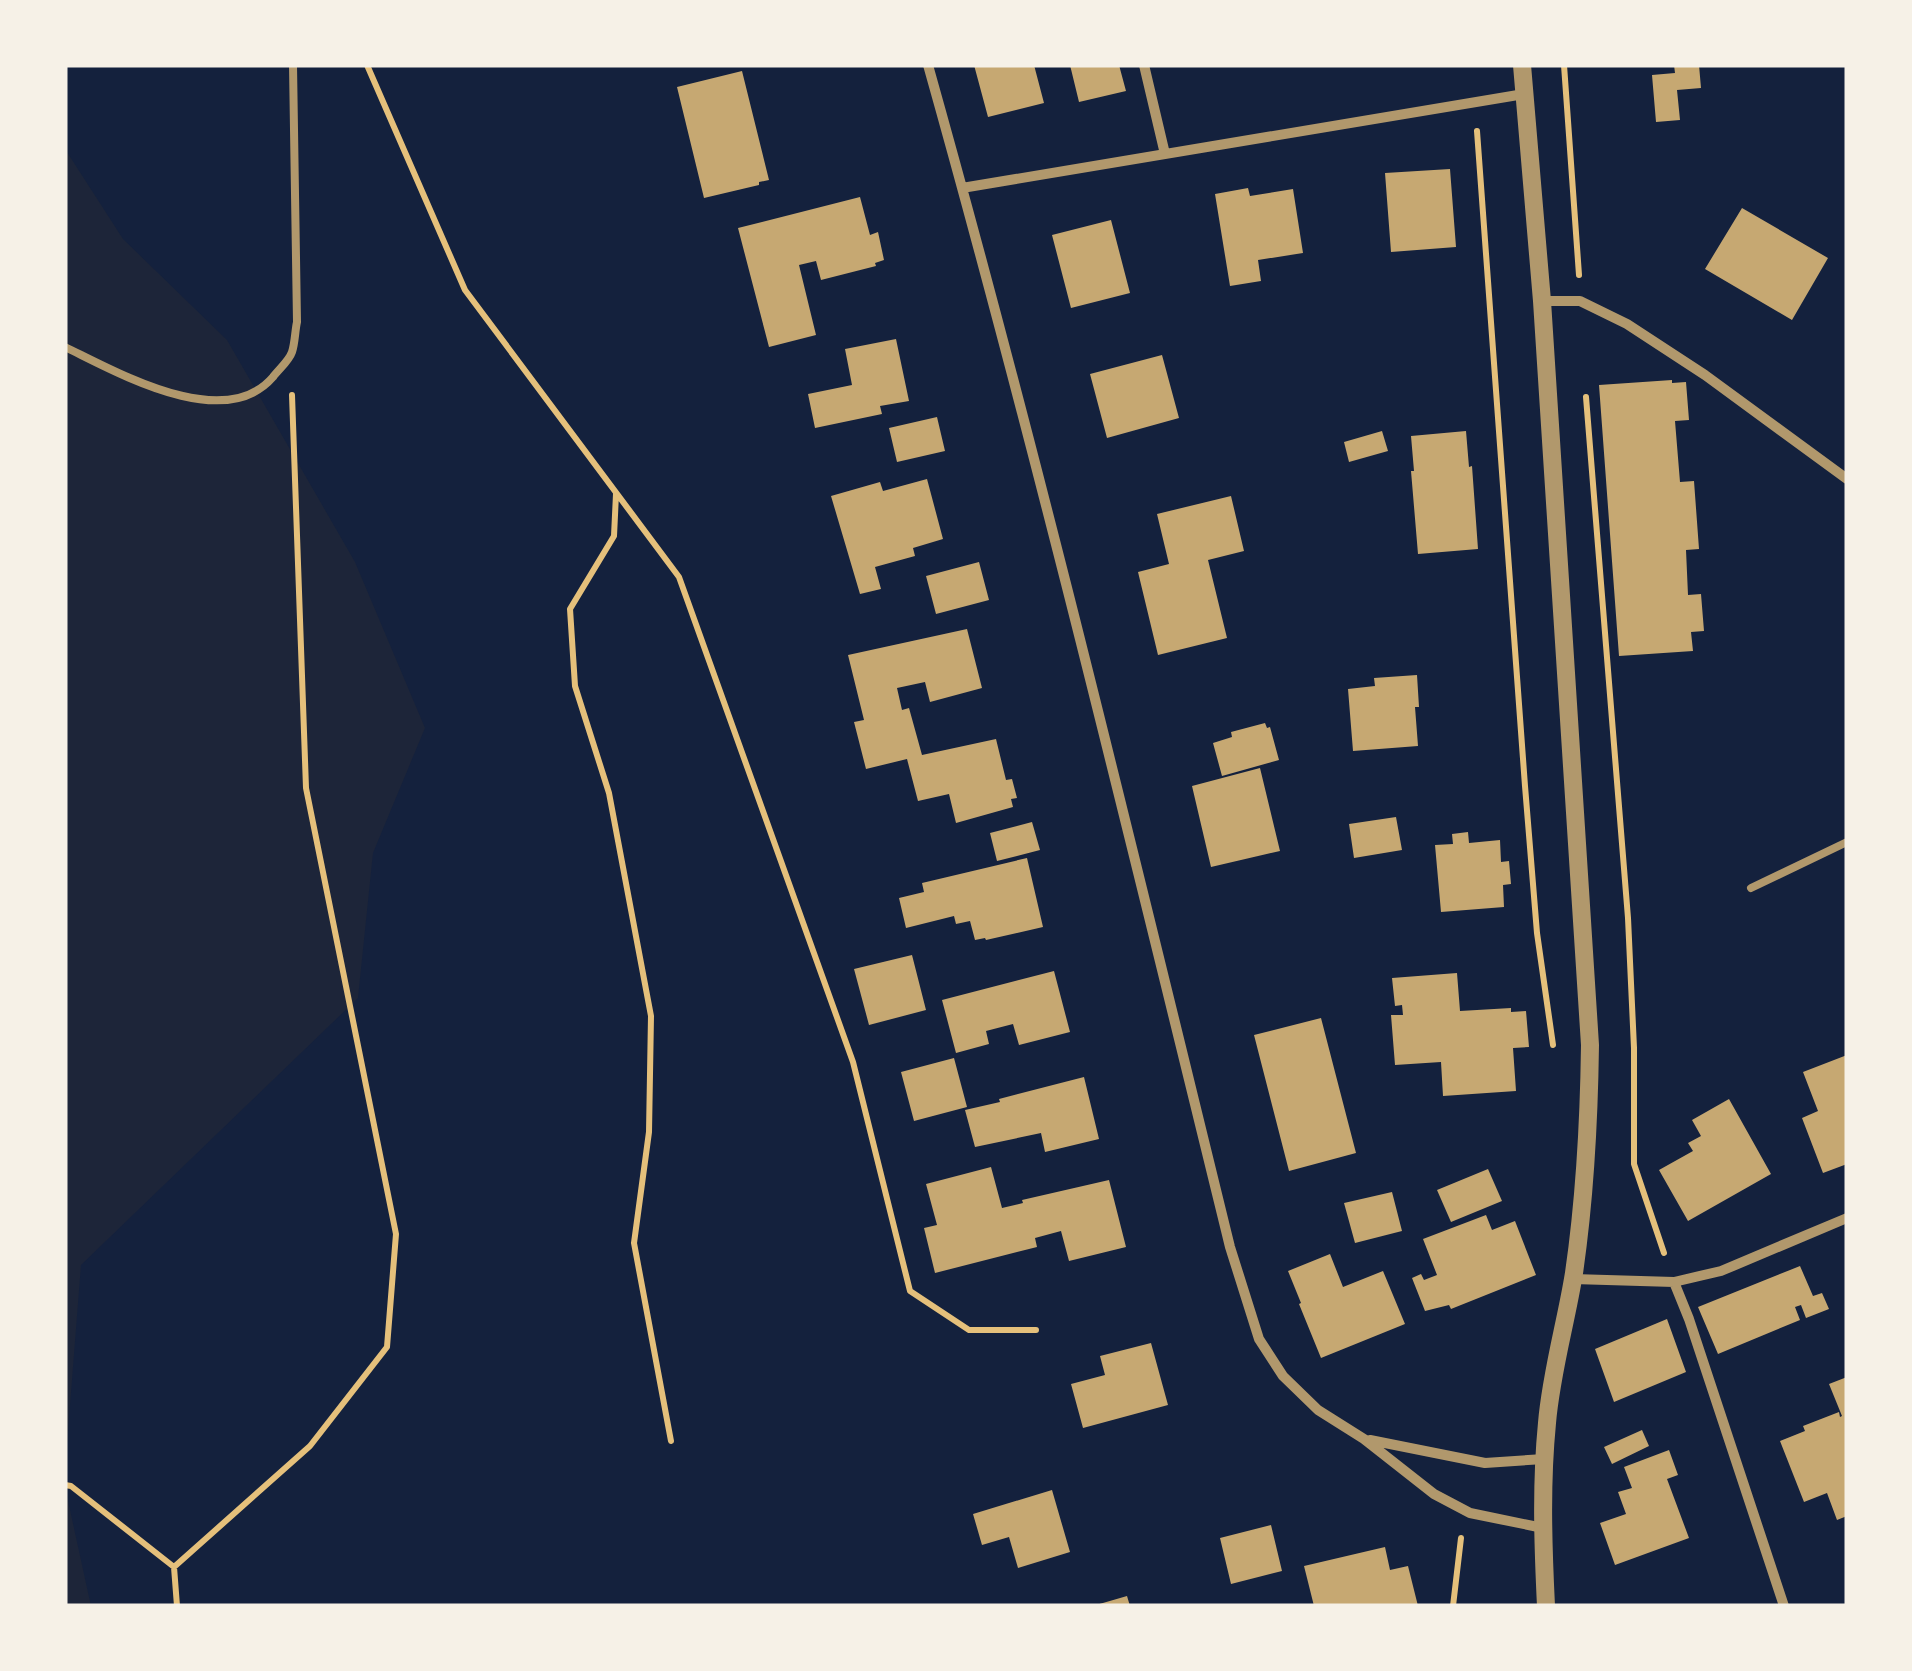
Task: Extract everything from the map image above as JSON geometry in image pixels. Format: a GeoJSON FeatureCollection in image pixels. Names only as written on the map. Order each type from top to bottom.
{"type":"FeatureCollection","features":[{"type":"Feature","properties":{"kind":"street"},"geometry":{"type":"LineString","coordinates":[[928,65],[1068,594],[1230,1247],[1260,1340],[1283,1376],[1318,1410],[1364,1439],[1434,1494],[1470,1513],[1542,1528]]}},
{"type":"Feature","properties":{"kind":"street"},"geometry":{"type":"LineString","coordinates":[[1144,65],[1165,154]]}},
{"type":"Feature","properties":{"kind":"street"},"geometry":{"type":"LineString","coordinates":[[1522,65],[1542,301],[1590,1045],[1582,1213],[1547,1419],[1542,1528],[1546,1606]]}},
{"type":"Feature","properties":{"kind":"street"},"geometry":{"type":"LineString","coordinates":[[962,188],[1524,94]]}},
{"type":"Feature","properties":{"kind":"street"},"geometry":{"type":"LineString","coordinates":[[1542,301],[1580,301],[1626,324],[1705,375],[1847,479]]}},
{"type":"Feature","properties":{"kind":"street"},"geometry":{"type":"LineString","coordinates":[[1573,1278],[1674,1282],[1721,1270],[1847,1218]]}},
{"type":"Feature","properties":{"kind":"street"},"geometry":{"type":"LineString","coordinates":[[1674,1282],[1784,1606]]}},
{"type":"Feature","properties":{"kind":"street"},"geometry":{"type":"LineString","coordinates":[[1364,1439],[1485,1463],[1544,1459]]}},
{"type":"Feature","properties":{"kind":"lane"},"geometry":{"type":"LineString","coordinates":[[65,347],[159,390],[184,398],[227,400],[264,388],[291,356],[297,322],[293,65]]}},
{"type":"Feature","properties":{"kind":"lane"},"geometry":{"type":"LineString","coordinates":[[1752,888],[1847,842]]}},
{"type":"Feature","properties":{"kind":"path"},"geometry":{"type":"LineString","coordinates":[[367,65],[466,290],[680,577],[853,1062],[910,1292],[969,1330],[1036,1330]]}},
{"type":"Feature","properties":{"kind":"path"},"geometry":{"type":"LineString","coordinates":[[1564,65],[1580,301]]}},
{"type":"Feature","properties":{"kind":"path"},"geometry":{"type":"LineString","coordinates":[[1475,102],[1537,933],[1553,1046]]}},
{"type":"Feature","properties":{"kind":"path"},"geometry":{"type":"LineString","coordinates":[[174,1566],[310,1446],[387,1347],[396,1234],[306,788],[291,356]]}},
{"type":"Feature","properties":{"kind":"path"},"geometry":{"type":"LineString","coordinates":[[1586,392],[1628,918],[1634,1164],[1674,1282]]}},
{"type":"Feature","properties":{"kind":"path"},"geometry":{"type":"LineString","coordinates":[[616,493],[614,536],[570,609],[576,686],[609,793],[651,1016],[649,1132],[634,1243],[671,1440]]}},
{"type":"Feature","properties":{"kind":"path"},"geometry":{"type":"LineString","coordinates":[[65,1485],[174,1566],[177,1606]]}},
{"type":"Feature","properties":{"kind":"path"},"geometry":{"type":"LineString","coordinates":[[1453,1606],[1461,1536]]}},
{"type":"Feature","properties":{"kind":"shaded area"},"geometry":{"type":"Polygon","coordinates":[[[65,149],[123,239],[227,340],[355,562],[425,728],[373,853],[358,998],[81,1265],[65,1469],[65,149]]]}},
{"type":"Feature","properties":{"kind":"shaded area"},"geometry":{"type":"Polygon","coordinates":[[[65,1487],[91,1606],[65,1606],[65,1487]]]}},
{"type":"Feature","properties":{"kind":"building"},"geometry":{"type":"Polygon","coordinates":[[[974,65],[1034,65],[1044,103],[988,117],[974,65]]]}},
{"type":"Feature","properties":{"kind":"building"},"geometry":{"type":"Polygon","coordinates":[[[1070,65],[1119,65],[1126,91],[1079,102],[1070,65]]]}},
{"type":"Feature","properties":{"kind":"building"},"geometry":{"type":"Polygon","coordinates":[[[1674,65],[1699,65],[1701,88],[1677,90],[1680,120],[1656,122],[1652,75],[1675,73],[1674,65]]]}},
{"type":"Feature","properties":{"kind":"building"},"geometry":{"type":"Polygon","coordinates":[[[742,71],[769,180],[704,198],[677,87],[742,71]]]}},
{"type":"Feature","properties":{"kind":"building"},"geometry":{"type":"Polygon","coordinates":[[[1450,169],[1456,247],[1391,252],[1385,173],[1450,169]]]}},
{"type":"Feature","properties":{"kind":"building"},"geometry":{"type":"Polygon","coordinates":[[[1248,188],[1250,196],[1293,189],[1303,253],[1258,260],[1261,281],[1230,286],[1215,194],[1248,188]]]}},
{"type":"Feature","properties":{"kind":"building"},"geometry":{"type":"Polygon","coordinates":[[[860,197],[870,235],[878,232],[884,260],[876,266],[821,280],[816,261],[799,265],[816,335],[769,347],[738,228],[860,197]]]}},
{"type":"Feature","properties":{"kind":"building"},"geometry":{"type":"Polygon","coordinates":[[[1742,208],[1828,258],[1792,320],[1705,269],[1742,208]]]}},
{"type":"Feature","properties":{"kind":"building"},"geometry":{"type":"Polygon","coordinates":[[[1111,220],[1130,293],[1071,308],[1052,235],[1111,220]]]}},
{"type":"Feature","properties":{"kind":"building"},"geometry":{"type":"Polygon","coordinates":[[[896,339],[909,401],[880,406],[882,414],[815,428],[808,394],[852,385],[845,349],[896,339]]]}},
{"type":"Feature","properties":{"kind":"building"},"geometry":{"type":"Polygon","coordinates":[[[1162,355],[1179,418],[1107,438],[1090,374],[1162,355]]]}},
{"type":"Feature","properties":{"kind":"building"},"geometry":{"type":"Polygon","coordinates":[[[1686,382],[1689,420],[1675,421],[1680,482],[1694,481],[1699,549],[1686,550],[1688,595],[1701,594],[1704,631],[1691,632],[1693,651],[1619,656],[1599,385],[1686,382]]]}},
{"type":"Feature","properties":{"kind":"building"},"geometry":{"type":"Polygon","coordinates":[[[937,417],[945,451],[897,462],[889,428],[937,417]]]}},
{"type":"Feature","properties":{"kind":"building"},"geometry":{"type":"Polygon","coordinates":[[[1382,431],[1388,451],[1349,462],[1344,442],[1382,431]]]}},
{"type":"Feature","properties":{"kind":"building"},"geometry":{"type":"Polygon","coordinates":[[[1466,431],[1478,549],[1418,554],[1411,436],[1466,431]]]}},
{"type":"Feature","properties":{"kind":"building"},"geometry":{"type":"Polygon","coordinates":[[[927,479],[943,539],[913,548],[915,556],[875,567],[881,589],[860,594],[831,496],[880,482],[883,491],[927,479]]]}},
{"type":"Feature","properties":{"kind":"building"},"geometry":{"type":"Polygon","coordinates":[[[1231,496],[1244,551],[1208,560],[1227,638],[1158,655],[1138,572],[1169,564],[1157,514],[1231,496]]]}},
{"type":"Feature","properties":{"kind":"building"},"geometry":{"type":"Polygon","coordinates":[[[979,562],[989,600],[936,614],[926,576],[979,562]]]}},
{"type":"Feature","properties":{"kind":"building"},"geometry":{"type":"Polygon","coordinates":[[[967,629],[982,688],[930,702],[925,682],[897,688],[902,710],[909,708],[922,755],[996,739],[1006,780],[1012,779],[1017,798],[1011,799],[1013,807],[956,823],[949,794],[918,801],[907,759],[866,769],[854,722],[864,720],[848,655],[967,629]]]}},
{"type":"Feature","properties":{"kind":"building"},"geometry":{"type":"Polygon","coordinates":[[[1417,675],[1418,746],[1353,751],[1348,689],[1375,686],[1374,678],[1417,675]]]}},
{"type":"Feature","properties":{"kind":"building"},"geometry":{"type":"Polygon","coordinates":[[[1265,723],[1270,727],[1279,760],[1222,776],[1213,743],[1232,737],[1231,732],[1265,723]]]}},
{"type":"Feature","properties":{"kind":"building"},"geometry":{"type":"Polygon","coordinates":[[[1260,768],[1280,851],[1211,867],[1192,786],[1260,768]]]}},
{"type":"Feature","properties":{"kind":"building"},"geometry":{"type":"Polygon","coordinates":[[[1396,817],[1402,850],[1354,858],[1349,824],[1396,817]]]}},
{"type":"Feature","properties":{"kind":"building"},"geometry":{"type":"Polygon","coordinates":[[[1032,822],[1040,850],[997,861],[990,833],[1032,822]]]}},
{"type":"Feature","properties":{"kind":"building"},"geometry":{"type":"Polygon","coordinates":[[[1468,832],[1469,843],[1500,840],[1501,862],[1509,861],[1511,884],[1503,885],[1504,907],[1441,912],[1435,845],[1453,844],[1452,834],[1468,832]]]}},
{"type":"Feature","properties":{"kind":"building"},"geometry":{"type":"Polygon","coordinates":[[[1027,858],[1043,927],[986,940],[975,940],[970,921],[956,924],[954,916],[906,928],[899,898],[924,892],[922,883],[1027,858]]]}},
{"type":"Feature","properties":{"kind":"building"},"geometry":{"type":"Polygon","coordinates":[[[912,955],[926,1010],[869,1025],[854,969],[912,955]]]}},
{"type":"Feature","properties":{"kind":"building"},"geometry":{"type":"Polygon","coordinates":[[[1054,971],[1070,1032],[1019,1045],[1013,1024],[986,1031],[989,1044],[956,1053],[942,1000],[1054,971]]]}},
{"type":"Feature","properties":{"kind":"building"},"geometry":{"type":"Polygon","coordinates":[[[1457,973],[1460,1011],[1526,1011],[1529,1047],[1513,1048],[1516,1091],[1443,1096],[1441,1062],[1395,1065],[1391,1015],[1403,1015],[1402,1005],[1395,1006],[1392,978],[1457,973]]]}},
{"type":"Feature","properties":{"kind":"building"},"geometry":{"type":"Polygon","coordinates":[[[1321,1018],[1356,1153],[1289,1171],[1254,1035],[1321,1018]]]}},
{"type":"Feature","properties":{"kind":"building"},"geometry":{"type":"Polygon","coordinates":[[[1847,1055],[1847,1164],[1823,1173],[1802,1118],[1818,1111],[1803,1072],[1847,1055]]]}},
{"type":"Feature","properties":{"kind":"building"},"geometry":{"type":"Polygon","coordinates":[[[954,1058],[967,1107],[914,1121],[901,1072],[954,1058]]]}},
{"type":"Feature","properties":{"kind":"building"},"geometry":{"type":"Polygon","coordinates":[[[1084,1077],[1099,1139],[1045,1152],[1041,1133],[975,1147],[965,1110],[1084,1077]]]}},
{"type":"Feature","properties":{"kind":"building"},"geometry":{"type":"Polygon","coordinates":[[[1729,1099],[1771,1174],[1688,1221],[1659,1170],[1693,1151],[1688,1143],[1701,1136],[1692,1120],[1729,1099]]]}},
{"type":"Feature","properties":{"kind":"building"},"geometry":{"type":"Polygon","coordinates":[[[991,1167],[1002,1208],[1109,1180],[1126,1247],[1069,1261],[1061,1231],[1035,1238],[1037,1247],[935,1273],[924,1228],[937,1225],[926,1184],[991,1167]]]}},
{"type":"Feature","properties":{"kind":"building"},"geometry":{"type":"Polygon","coordinates":[[[1488,1169],[1502,1201],[1451,1222],[1437,1190],[1488,1169]]]}},
{"type":"Feature","properties":{"kind":"building"},"geometry":{"type":"Polygon","coordinates":[[[1392,1192],[1402,1231],[1355,1243],[1344,1203],[1392,1192]]]}},
{"type":"Feature","properties":{"kind":"building"},"geometry":{"type":"Polygon","coordinates":[[[1486,1215],[1492,1230],[1515,1221],[1536,1275],[1451,1309],[1449,1305],[1425,1311],[1412,1278],[1421,1274],[1424,1280],[1437,1275],[1423,1239],[1486,1215]]]}},
{"type":"Feature","properties":{"kind":"building"},"geometry":{"type":"Polygon","coordinates":[[[1330,1254],[1343,1287],[1383,1271],[1405,1324],[1321,1358],[1288,1271],[1330,1254]]]}},
{"type":"Feature","properties":{"kind":"building"},"geometry":{"type":"Polygon","coordinates":[[[1800,1266],[1813,1296],[1822,1293],[1829,1309],[1806,1318],[1801,1305],[1795,1307],[1800,1320],[1718,1354],[1698,1307],[1800,1266]]]}},
{"type":"Feature","properties":{"kind":"building"},"geometry":{"type":"Polygon","coordinates":[[[1667,1319],[1686,1372],[1614,1402],[1595,1349],[1667,1319]]]}},
{"type":"Feature","properties":{"kind":"building"},"geometry":{"type":"Polygon","coordinates":[[[1151,1343],[1168,1405],[1083,1428],[1071,1384],[1105,1375],[1100,1356],[1151,1343]]]}},
{"type":"Feature","properties":{"kind":"building"},"geometry":{"type":"Polygon","coordinates":[[[1847,1377],[1847,1516],[1837,1520],[1827,1493],[1804,1502],[1780,1441],[1805,1431],[1803,1426],[1839,1412],[1842,1416],[1829,1384],[1847,1377]]]}},
{"type":"Feature","properties":{"kind":"building"},"geometry":{"type":"Polygon","coordinates":[[[1642,1430],[1649,1446],[1612,1464],[1604,1447],[1642,1430]]]}},
{"type":"Feature","properties":{"kind":"building"},"geometry":{"type":"Polygon","coordinates":[[[1669,1450],[1678,1475],[1667,1479],[1689,1538],[1615,1565],[1600,1523],[1626,1514],[1618,1492],[1632,1488],[1624,1467],[1669,1450]]]}},
{"type":"Feature","properties":{"kind":"building"},"geometry":{"type":"Polygon","coordinates":[[[1052,1490],[1070,1552],[1018,1568],[1009,1537],[982,1545],[973,1514],[1052,1490]]]}},
{"type":"Feature","properties":{"kind":"building"},"geometry":{"type":"Polygon","coordinates":[[[1271,1525],[1282,1571],[1231,1584],[1220,1538],[1271,1525]]]}},
{"type":"Feature","properties":{"kind":"building"},"geometry":{"type":"Polygon","coordinates":[[[1385,1547],[1390,1570],[1408,1566],[1418,1606],[1314,1606],[1304,1566],[1385,1547]]]}},
{"type":"Feature","properties":{"kind":"building"},"geometry":{"type":"Polygon","coordinates":[[[1127,1596],[1130,1606],[1096,1606],[1096,1605],[1127,1596]]]}}]}
